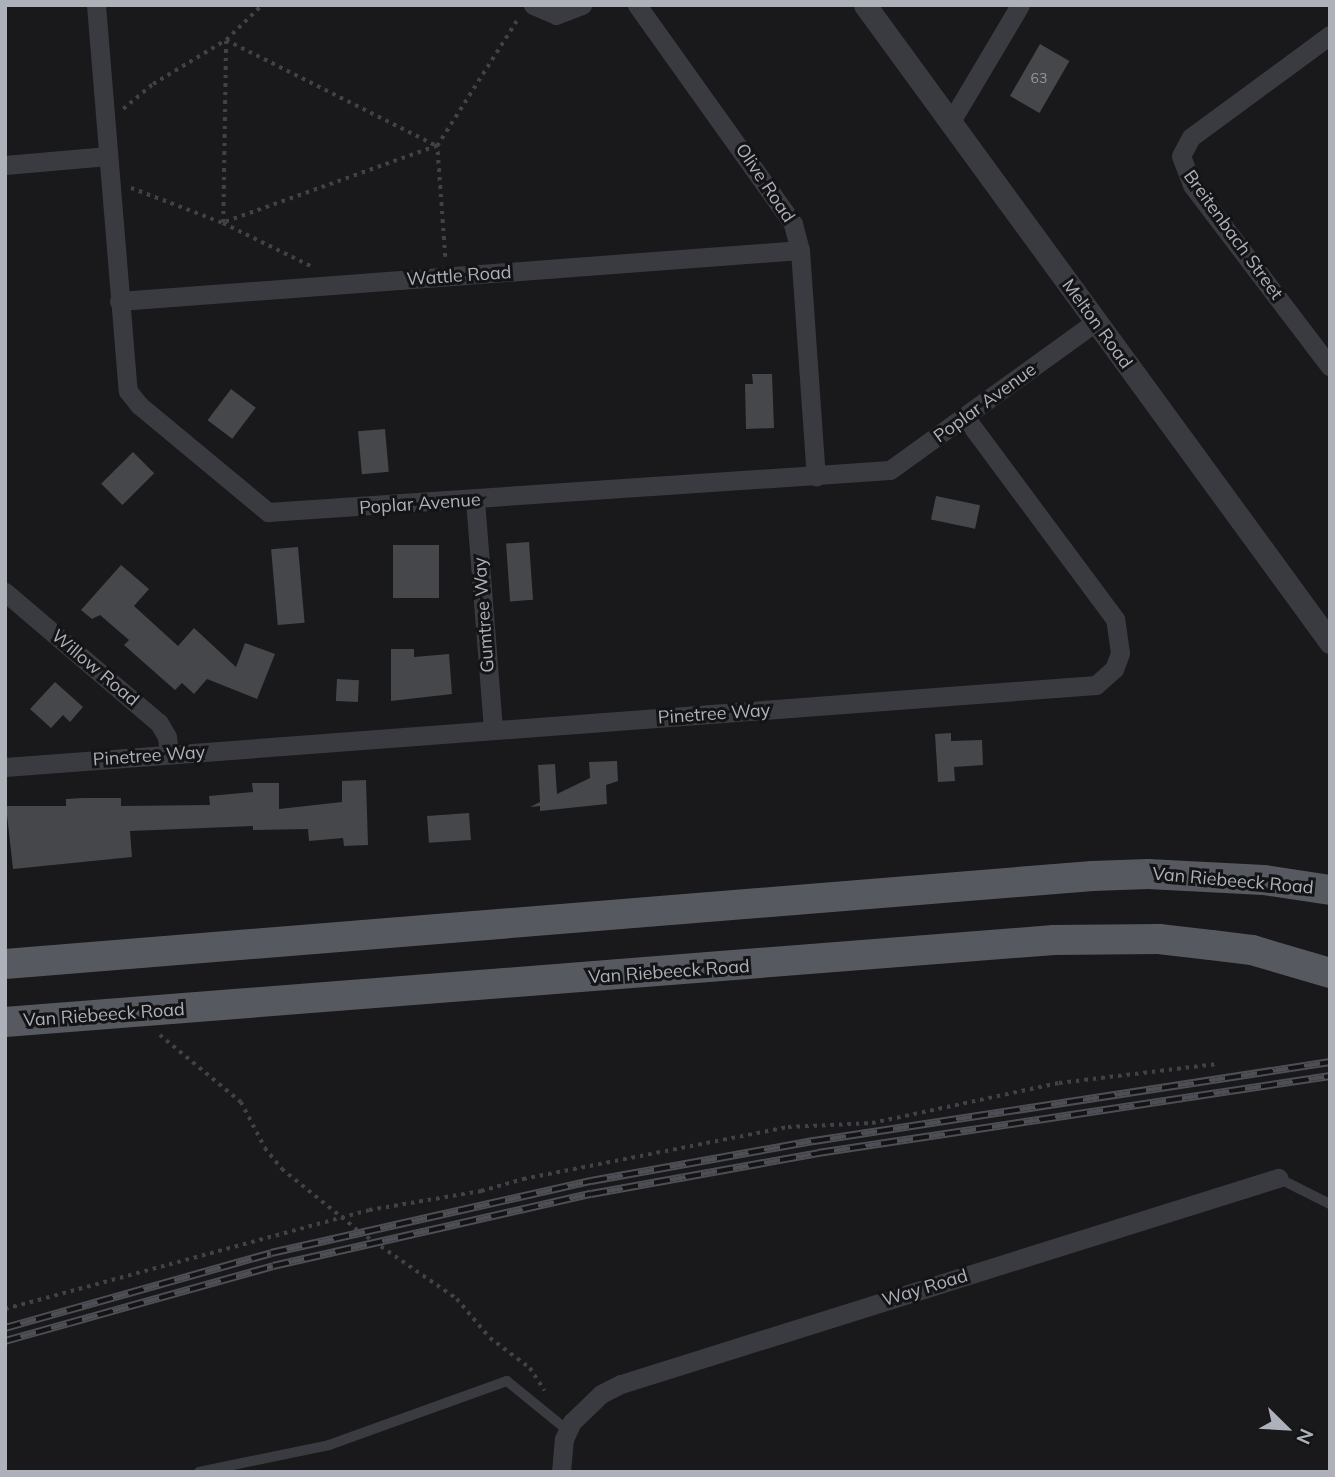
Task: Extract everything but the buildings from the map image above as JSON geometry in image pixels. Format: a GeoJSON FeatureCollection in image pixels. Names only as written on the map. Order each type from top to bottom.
{"type":"FeatureCollection","features":[{"type":"Feature","properties":{"kind":"main road","name":"Van Riebeeck Road"},"geometry":{"type":"LineString","coordinates":[[5,964],[1093,876],[1148,874],[1265,880],[1330,890]]}},
{"type":"Feature","properties":{"kind":"main road","name":"Van Riebeeck Road"},"geometry":{"type":"LineString","coordinates":[[5,1022],[1054,940],[1159,939],[1252,950],[1330,974]]}},
{"type":"Feature","properties":{"kind":"street","name":"Poplar Avenue"},"geometry":{"type":"LineString","coordinates":[[96,5],[125,379],[134,399],[262,509],[282,513],[890,470],[1095,322]]}},
{"type":"Feature","properties":{"kind":"street"},"geometry":{"type":"LineString","coordinates":[[527,10],[556,15],[582,5]]}},
{"type":"Feature","properties":{"kind":"street","name":"Olive Road"},"geometry":{"type":"LineString","coordinates":[[638,5],[788,211],[800,250],[816,476]]}},
{"type":"Feature","properties":{"kind":"street","name":"Melton Road"},"geometry":{"type":"LineString","coordinates":[[865,5],[1330,642]]}},
{"type":"Feature","properties":{"kind":"street"},"geometry":{"type":"LineString","coordinates":[[950,123],[1020,5]]}},
{"type":"Feature","properties":{"kind":"street","name":"Breitenbach Street"},"geometry":{"type":"LineString","coordinates":[[1330,35],[1191,137],[1181,156],[1192,184],[1330,367]]}},
{"type":"Feature","properties":{"kind":"street"},"geometry":{"type":"LineString","coordinates":[[5,165],[108,156]]}},
{"type":"Feature","properties":{"kind":"street","name":"Wattle Road"},"geometry":{"type":"LineString","coordinates":[[119,301],[800,250]]}},
{"type":"Feature","properties":{"kind":"street","name":"Pinetree Way"},"geometry":{"type":"LineString","coordinates":[[5,767],[493,729],[1081,689],[1103,680],[1120,653],[1115,619],[965,417]]}},
{"type":"Feature","properties":{"kind":"street","name":"Gumtree Way"},"geometry":{"type":"LineString","coordinates":[[475,500],[493,729]]}},
{"type":"Feature","properties":{"kind":"street","name":"Willow Road"},"geometry":{"type":"LineString","coordinates":[[5,592],[159,723],[167,737],[169,754]]}},
{"type":"Feature","properties":{"kind":"street","name":"Way Road"},"geometry":{"type":"LineString","coordinates":[[567,1430],[579,1412],[621,1384],[1278,1178]]}},
{"type":"Feature","properties":{"kind":"street"},"geometry":{"type":"LineString","coordinates":[[561,1472],[567,1430]]}},
{"type":"Feature","properties":{"kind":"lane"},"geometry":{"type":"LineString","coordinates":[[1278,1178],[1330,1204]]}},
{"type":"Feature","properties":{"kind":"lane"},"geometry":{"type":"LineString","coordinates":[[199,1472],[329,1445],[507,1381],[567,1430]]}},
{"type":"Feature","properties":{"kind":"path"},"geometry":{"type":"LineString","coordinates":[[105,124],[153,84],[226,40],[262,5]]}},
{"type":"Feature","properties":{"kind":"path"},"geometry":{"type":"LineString","coordinates":[[446,277],[438,146],[527,10]]}},
{"type":"Feature","properties":{"kind":"path"},"geometry":{"type":"LineString","coordinates":[[226,40],[438,146]]}},
{"type":"Feature","properties":{"kind":"path"},"geometry":{"type":"LineString","coordinates":[[223,223],[226,40]]}},
{"type":"Feature","properties":{"kind":"path"},"geometry":{"type":"LineString","coordinates":[[223,223],[438,146]]}},
{"type":"Feature","properties":{"kind":"path"},"geometry":{"type":"LineString","coordinates":[[110,186],[125,185],[223,223],[325,272],[327,286]]}},
{"type":"Feature","properties":{"kind":"path"},"geometry":{"type":"LineString","coordinates":[[160,1034],[241,1102],[265,1149],[282,1169],[346,1220],[457,1299],[490,1338],[530,1368],[567,1430]]}},
{"type":"Feature","properties":{"kind":"path"},"geometry":{"type":"LineString","coordinates":[[5,1309],[346,1220],[369,1210],[788,1127],[872,1123],[1059,1083],[1217,1064]]}},
{"type":"Feature","properties":{"kind":"railway"},"geometry":{"type":"LineString","coordinates":[[5,1328],[271,1253],[591,1181],[814,1141],[1330,1062]]}},
{"type":"Feature","properties":{"kind":"railway"},"geometry":{"type":"LineString","coordinates":[[5,1341],[273,1266],[591,1194],[818,1153],[1330,1076]]}}]}
